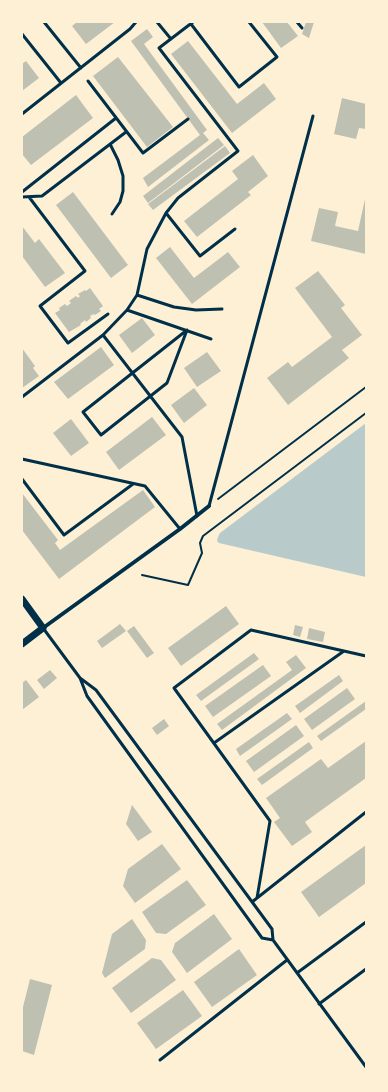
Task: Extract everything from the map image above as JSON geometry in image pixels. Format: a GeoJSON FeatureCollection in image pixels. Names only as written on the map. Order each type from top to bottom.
{"type":"FeatureCollection","features":[{"type":"Feature","properties":{"kind":"street"},"geometry":{"type":"LineString","coordinates":[[22,644],[180,529],[209,506]]}},
{"type":"Feature","properties":{"kind":"street"},"geometry":{"type":"LineString","coordinates":[[22,599],[43,628]]}},
{"type":"Feature","properties":{"kind":"lane"},"geometry":{"type":"LineString","coordinates":[[44,22],[81,68]]}},
{"type":"Feature","properties":{"kind":"lane"},"geometry":{"type":"LineString","coordinates":[[22,114],[130,29],[136,22]]}},
{"type":"Feature","properties":{"kind":"lane"},"geometry":{"type":"LineString","coordinates":[[157,22],[171,39]]}},
{"type":"Feature","properties":{"kind":"lane"},"geometry":{"type":"LineString","coordinates":[[22,397],[103,335],[127,310],[137,295],[147,249],[166,213],[178,198],[238,151],[159,48],[192,23],[239,87],[277,57],[249,22]]}},
{"type":"Feature","properties":{"kind":"lane"},"geometry":{"type":"LineString","coordinates":[[297,22],[302,28]]}},
{"type":"Feature","properties":{"kind":"lane"},"geometry":{"type":"LineString","coordinates":[[22,34],[61,83]]}},
{"type":"Feature","properties":{"kind":"lane"},"geometry":{"type":"LineString","coordinates":[[88,81],[143,153],[188,119]]}},
{"type":"Feature","properties":{"kind":"lane"},"geometry":{"type":"LineString","coordinates":[[209,506],[313,116]]}},
{"type":"Feature","properties":{"kind":"lane"},"geometry":{"type":"LineString","coordinates":[[22,192],[116,118]]}},
{"type":"Feature","properties":{"kind":"lane"},"geometry":{"type":"LineString","coordinates":[[22,197],[42,196],[126,132]]}},
{"type":"Feature","properties":{"kind":"lane"},"geometry":{"type":"LineString","coordinates":[[110,144],[118,160],[122,176],[123,191],[120,202],[112,214]]}},
{"type":"Feature","properties":{"kind":"lane"},"geometry":{"type":"LineString","coordinates":[[29,197],[85,271],[40,306],[68,343],[108,314]]}},
{"type":"Feature","properties":{"kind":"lane"},"geometry":{"type":"LineString","coordinates":[[166,213],[200,256],[235,229]]}},
{"type":"Feature","properties":{"kind":"lane"},"geometry":{"type":"LineString","coordinates":[[137,295],[174,307],[196,310],[222,309]]}},
{"type":"Feature","properties":{"kind":"lane"},"geometry":{"type":"LineString","coordinates":[[127,310],[211,338]]}},
{"type":"Feature","properties":{"kind":"lane"},"geometry":{"type":"LineString","coordinates":[[187,330],[167,383],[101,435],[83,412],[187,330]]}},
{"type":"Feature","properties":{"kind":"lane"},"geometry":{"type":"LineString","coordinates":[[103,335],[182,436],[197,516]]}},
{"type":"Feature","properties":{"kind":"lane"},"geometry":{"type":"LineString","coordinates":[[22,459],[145,486],[180,529]]}},
{"type":"Feature","properties":{"kind":"lane"},"geometry":{"type":"LineString","coordinates":[[22,479],[64,535],[134,484]]}},
{"type":"Feature","properties":{"kind":"lane"},"geometry":{"type":"LineString","coordinates":[[43,628],[80,678],[96,690],[272,929],[273,940],[366,1067]]}},
{"type":"Feature","properties":{"kind":"lane"},"geometry":{"type":"LineString","coordinates":[[257,898],[270,821],[174,688],[251,630],[366,656]]}},
{"type":"Feature","properties":{"kind":"lane"},"geometry":{"type":"LineString","coordinates":[[214,743],[344,651]]}},
{"type":"Feature","properties":{"kind":"lane"},"geometry":{"type":"LineString","coordinates":[[80,678],[86,696],[262,938],[273,940]]}},
{"type":"Feature","properties":{"kind":"lane"},"geometry":{"type":"LineString","coordinates":[[252,902],[366,812]]}},
{"type":"Feature","properties":{"kind":"lane"},"geometry":{"type":"LineString","coordinates":[[296,973],[366,922]]}},
{"type":"Feature","properties":{"kind":"lane"},"geometry":{"type":"LineString","coordinates":[[160,1060],[287,960]]}},
{"type":"Feature","properties":{"kind":"lane"},"geometry":{"type":"LineString","coordinates":[[319,1004],[366,969]]}},
{"type":"Feature","properties":{"kind":"path"},"geometry":{"type":"LineString","coordinates":[[209,506],[366,387]]}},
{"type":"Feature","properties":{"kind":"path"},"geometry":{"type":"LineString","coordinates":[[142,575],[188,585],[202,553],[200,543],[203,536],[366,413]]}},
{"type":"Feature","properties":{"kind":"shaded area"},"geometry":{"type":"Polygon","coordinates":[[[366,423],[366,577],[219,543],[217,541],[220,533],[366,423]]]}},
{"type":"Feature","properties":{"kind":"building"},"geometry":{"type":"Polygon","coordinates":[[[77,22],[115,22],[86,44],[72,26],[77,22]]]}},
{"type":"Feature","properties":{"kind":"building"},"geometry":{"type":"Polygon","coordinates":[[[262,22],[287,22],[298,36],[281,48],[262,22]]]}},
{"type":"Feature","properties":{"kind":"building"},"geometry":{"type":"Polygon","coordinates":[[[306,22],[314,22],[309,38],[302,34],[306,22]]]}},
{"type":"Feature","properties":{"kind":"building"},"geometry":{"type":"Polygon","coordinates":[[[147,29],[153,37],[144,44],[207,130],[203,133],[209,140],[148,187],[143,178],[200,135],[131,41],[147,29]]]}},
{"type":"Feature","properties":{"kind":"building"},"geometry":{"type":"Polygon","coordinates":[[[188,41],[237,104],[264,83],[276,99],[232,133],[171,54],[188,41]]]}},
{"type":"Feature","properties":{"kind":"building"},"geometry":{"type":"Polygon","coordinates":[[[118,57],[173,127],[147,147],[93,76],[118,57]]]}},
{"type":"Feature","properties":{"kind":"building"},"geometry":{"type":"Polygon","coordinates":[[[26,61],[39,78],[22,91],[22,64],[26,61]]]}},
{"type":"Feature","properties":{"kind":"building"},"geometry":{"type":"Polygon","coordinates":[[[76,95],[93,118],[31,165],[22,154],[22,137],[76,95]]]}},
{"type":"Feature","properties":{"kind":"building"},"geometry":{"type":"Polygon","coordinates":[[[342,98],[366,104],[366,129],[359,128],[356,139],[334,134],[342,98]]]}},
{"type":"Feature","properties":{"kind":"building"},"geometry":{"type":"Polygon","coordinates":[[[218,138],[224,145],[148,203],[143,196],[218,138]]]}},
{"type":"Feature","properties":{"kind":"building"},"geometry":{"type":"Polygon","coordinates":[[[225,146],[230,153],[153,210],[148,204],[225,146]]]}},
{"type":"Feature","properties":{"kind":"building"},"geometry":{"type":"Polygon","coordinates":[[[253,155],[268,176],[248,192],[251,195],[197,237],[184,221],[238,179],[232,171],[253,155]]]}},
{"type":"Feature","properties":{"kind":"building"},"geometry":{"type":"Polygon","coordinates":[[[73,192],[128,265],[111,278],[56,205],[73,192]]]}},
{"type":"Feature","properties":{"kind":"building"},"geometry":{"type":"Polygon","coordinates":[[[365,199],[366,254],[311,241],[319,208],[338,212],[335,226],[358,231],[365,199]]]}},
{"type":"Feature","properties":{"kind":"building"},"geometry":{"type":"Polygon","coordinates":[[[22,226],[35,243],[39,239],[65,273],[45,287],[22,256],[22,226]]]}},
{"type":"Feature","properties":{"kind":"building"},"geometry":{"type":"Polygon","coordinates":[[[170,247],[194,278],[228,252],[240,267],[192,304],[156,258],[170,247]]]}},
{"type":"Feature","properties":{"kind":"building"},"geometry":{"type":"Polygon","coordinates":[[[318,271],[345,305],[341,308],[362,335],[342,350],[349,358],[288,405],[267,378],[288,362],[292,367],[332,337],[295,288],[318,271]]]}},
{"type":"Feature","properties":{"kind":"building"},"geometry":{"type":"Polygon","coordinates":[[[90,288],[103,306],[99,309],[101,311],[90,316],[91,318],[86,322],[85,320],[80,324],[81,325],[69,332],[55,313],[65,304],[67,306],[71,303],[69,301],[76,296],[78,298],[80,296],[78,294],[90,288]]]}},
{"type":"Feature","properties":{"kind":"building"},"geometry":{"type":"Polygon","coordinates":[[[142,318],[155,335],[132,353],[119,335],[142,318]]]}},
{"type":"Feature","properties":{"kind":"building"},"geometry":{"type":"Polygon","coordinates":[[[101,347],[114,365],[68,399],[54,382],[101,347]]]}},
{"type":"Feature","properties":{"kind":"building"},"geometry":{"type":"Polygon","coordinates":[[[22,348],[35,366],[33,368],[39,376],[22,388],[22,348]]]}},
{"type":"Feature","properties":{"kind":"building"},"geometry":{"type":"Polygon","coordinates":[[[207,352],[221,371],[197,387],[184,368],[207,352]]]}},
{"type":"Feature","properties":{"kind":"building"},"geometry":{"type":"Polygon","coordinates":[[[194,388],[207,405],[184,423],[171,405],[194,388]]]}},
{"type":"Feature","properties":{"kind":"building"},"geometry":{"type":"Polygon","coordinates":[[[152,417],[166,435],[119,470],[106,452],[152,417]]]}},
{"type":"Feature","properties":{"kind":"building"},"geometry":{"type":"Polygon","coordinates":[[[71,419],[89,443],[71,456],[53,433],[71,419]]]}},
{"type":"Feature","properties":{"kind":"building"},"geometry":{"type":"Polygon","coordinates":[[[143,490],[155,507],[59,579],[22,530],[22,493],[58,540],[55,543],[60,550],[143,490]]]}},
{"type":"Feature","properties":{"kind":"building"},"geometry":{"type":"Polygon","coordinates":[[[226,606],[239,624],[181,666],[168,648],[226,606]]]}},
{"type":"Feature","properties":{"kind":"building"},"geometry":{"type":"Polygon","coordinates":[[[120,624],[126,631],[102,648],[97,641],[120,624]]]}},
{"type":"Feature","properties":{"kind":"building"},"geometry":{"type":"Polygon","coordinates":[[[295,625],[303,627],[300,637],[293,635],[295,625]]]}},
{"type":"Feature","properties":{"kind":"building"},"geometry":{"type":"Polygon","coordinates":[[[134,626],[154,653],[147,658],[127,631],[134,626]]]}},
{"type":"Feature","properties":{"kind":"building"},"geometry":{"type":"Polygon","coordinates":[[[309,628],[325,632],[323,642],[307,639],[309,628]]]}},
{"type":"Feature","properties":{"kind":"building"},"geometry":{"type":"Polygon","coordinates":[[[254,653],[259,659],[201,701],[196,695],[254,653]]]}},
{"type":"Feature","properties":{"kind":"building"},"geometry":{"type":"Polygon","coordinates":[[[296,655],[306,668],[222,730],[217,724],[292,670],[286,662],[296,655]]]}},
{"type":"Feature","properties":{"kind":"building"},"geometry":{"type":"Polygon","coordinates":[[[263,665],[271,676],[213,717],[205,706],[263,665]]]}},
{"type":"Feature","properties":{"kind":"building"},"geometry":{"type":"Polygon","coordinates":[[[50,670],[57,678],[44,689],[37,680],[50,670]]]}},
{"type":"Feature","properties":{"kind":"building"},"geometry":{"type":"Polygon","coordinates":[[[339,675],[343,681],[300,713],[295,706],[339,675]]]}},
{"type":"Feature","properties":{"kind":"building"},"geometry":{"type":"Polygon","coordinates":[[[26,680],[39,697],[22,710],[22,683],[26,680]]]}},
{"type":"Feature","properties":{"kind":"building"},"geometry":{"type":"Polygon","coordinates":[[[347,688],[355,699],[312,730],[304,719],[347,688]]]}},
{"type":"Feature","properties":{"kind":"building"},"geometry":{"type":"Polygon","coordinates":[[[366,701],[366,709],[321,741],[317,736],[366,701]]]}},
{"type":"Feature","properties":{"kind":"building"},"geometry":{"type":"Polygon","coordinates":[[[287,713],[292,719],[240,756],[236,749],[287,713]]]}},
{"type":"Feature","properties":{"kind":"building"},"geometry":{"type":"Polygon","coordinates":[[[164,719],[169,726],[157,735],[152,728],[164,719]]]}},
{"type":"Feature","properties":{"kind":"building"},"geometry":{"type":"Polygon","coordinates":[[[296,725],[304,736],[254,772],[246,761],[296,725]]]}},
{"type":"Feature","properties":{"kind":"building"},"geometry":{"type":"Polygon","coordinates":[[[366,741],[366,778],[305,822],[312,832],[292,846],[274,822],[280,818],[266,798],[321,759],[328,768],[366,741]]]}},
{"type":"Feature","properties":{"kind":"building"},"geometry":{"type":"Polygon","coordinates":[[[309,742],[313,748],[262,785],[257,779],[309,742]]]}},
{"type":"Feature","properties":{"kind":"building"},"geometry":{"type":"Polygon","coordinates":[[[132,805],[152,832],[138,841],[126,824],[132,805]]]}},
{"type":"Feature","properties":{"kind":"building"},"geometry":{"type":"Polygon","coordinates":[[[162,844],[181,869],[135,903],[123,886],[128,869],[162,844]]]}},
{"type":"Feature","properties":{"kind":"building"},"geometry":{"type":"Polygon","coordinates":[[[366,845],[366,883],[319,917],[301,892],[366,845]]]}},
{"type":"Feature","properties":{"kind":"building"},"geometry":{"type":"Polygon","coordinates":[[[187,880],[206,905],[166,934],[156,933],[142,912],[187,880]]]}},
{"type":"Feature","properties":{"kind":"building"},"geometry":{"type":"Polygon","coordinates":[[[214,914],[232,939],[187,973],[172,952],[175,943],[214,914]]]}},
{"type":"Feature","properties":{"kind":"building"},"geometry":{"type":"Polygon","coordinates":[[[132,919],[146,940],[145,949],[105,978],[102,973],[112,934],[132,919]]]}},
{"type":"Feature","properties":{"kind":"building"},"geometry":{"type":"Polygon","coordinates":[[[239,949],[257,975],[212,1007],[194,982],[239,949]]]}},
{"type":"Feature","properties":{"kind":"building"},"geometry":{"type":"Polygon","coordinates":[[[152,958],[161,960],[176,980],[131,1013],[112,988],[152,958]]]}},
{"type":"Feature","properties":{"kind":"building"},"geometry":{"type":"Polygon","coordinates":[[[30,979],[52,985],[34,1055],[22,1051],[22,1011],[30,979]]]}},
{"type":"Feature","properties":{"kind":"building"},"geometry":{"type":"Polygon","coordinates":[[[183,990],[202,1016],[156,1049],[137,1023],[183,990]]]}}]}
